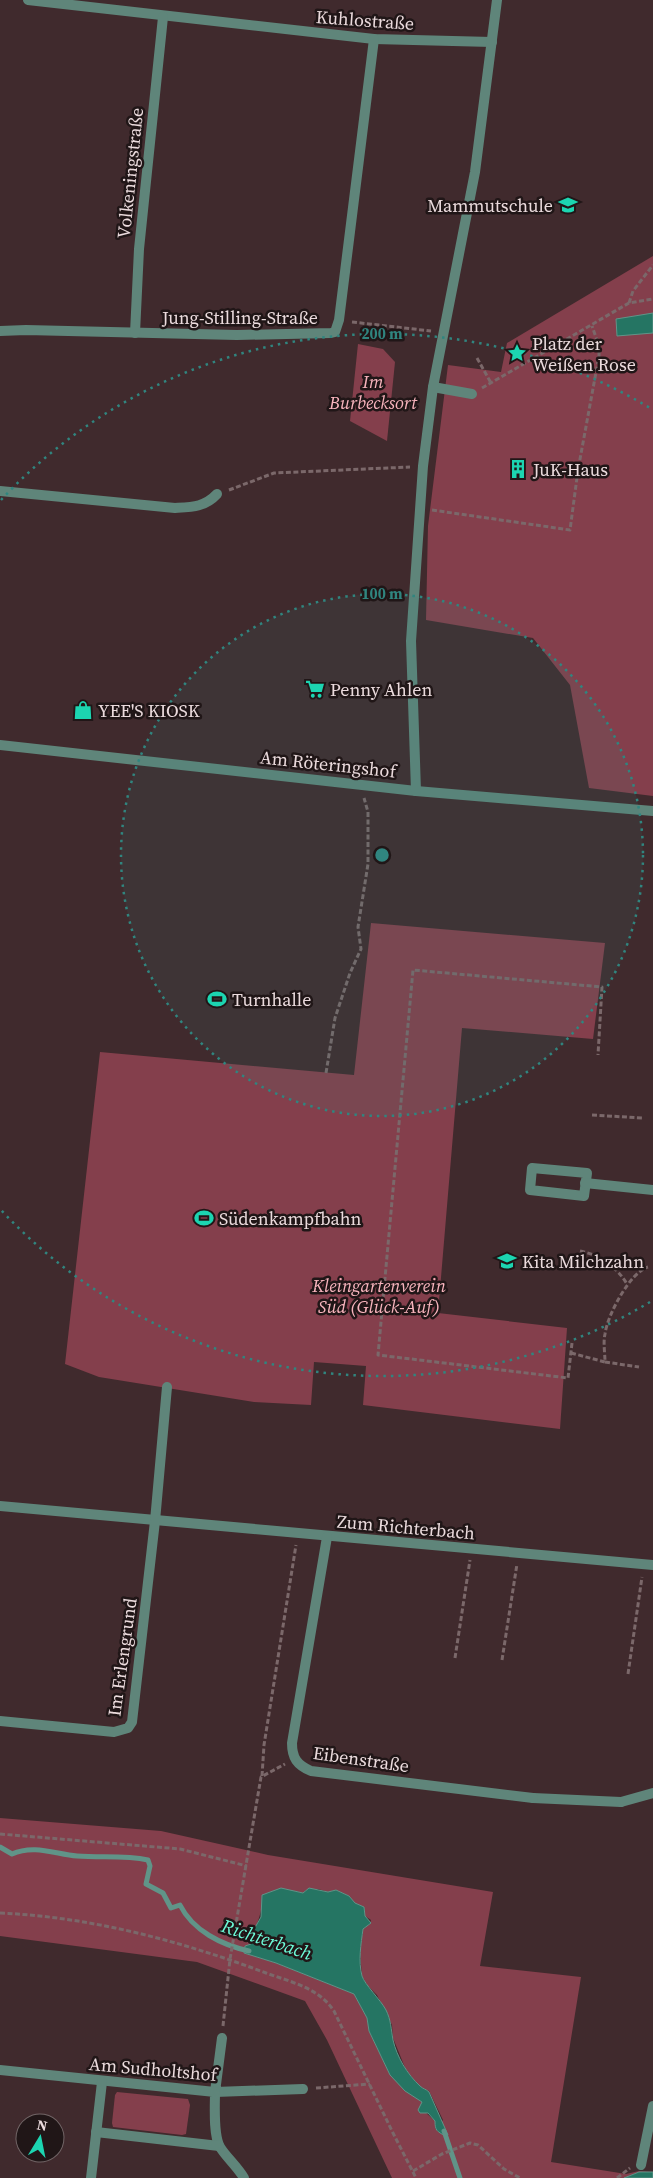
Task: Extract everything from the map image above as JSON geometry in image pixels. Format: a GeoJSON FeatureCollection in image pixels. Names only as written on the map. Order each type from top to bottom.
{"type":"FeatureCollection","features":[{"type":"Feature","properties":{"kind":"street","name":"Kuhlostraße"},"geometry":{"type":"LineString","coordinates":[[28,0],[163,17],[374,39],[492,42]]}},
{"type":"Feature","properties":{"kind":"street"},"geometry":{"type":"LineString","coordinates":[[416,791],[411,650],[423,466],[433,387],[475,172],[497,0]]}},
{"type":"Feature","properties":{"kind":"street","name":"Volkeningstraße"},"geometry":{"type":"LineString","coordinates":[[135,333],[139,249],[163,17]]}},
{"type":"Feature","properties":{"kind":"street","name":"Jung-Stilling-Straße"},"geometry":{"type":"LineString","coordinates":[[0,331],[331,333],[338,328],[374,39]]}},
{"type":"Feature","properties":{"kind":"street"},"geometry":{"type":"LineString","coordinates":[[433,387],[472,394]]}},
{"type":"Feature","properties":{"kind":"street"},"geometry":{"type":"LineString","coordinates":[[0,491],[175,508],[197,507],[212,500],[217,494]]}},
{"type":"Feature","properties":{"kind":"street","name":"Am Röteringshof"},"geometry":{"type":"LineString","coordinates":[[0,745],[416,791],[653,812]]}},
{"type":"Feature","properties":{"kind":"street"},"geometry":{"type":"LineString","coordinates":[[532,1168],[587,1172],[586,1183],[584,1196],[530,1190],[532,1168]]}},
{"type":"Feature","properties":{"kind":"street"},"geometry":{"type":"LineString","coordinates":[[586,1183],[653,1190]]}},
{"type":"Feature","properties":{"kind":"street"},"geometry":{"type":"LineString","coordinates":[[155,1521],[167,1387]]}},
{"type":"Feature","properties":{"kind":"street","name":"Zum Richterbach"},"geometry":{"type":"LineString","coordinates":[[0,1506],[472,1550],[648,1564]]}},
{"type":"Feature","properties":{"kind":"street","name":"Im Erlengrund"},"geometry":{"type":"LineString","coordinates":[[0,1721],[114,1732],[128,1728],[134,1716],[155,1521]]}},
{"type":"Feature","properties":{"kind":"street","name":"Eibenstraße"},"geometry":{"type":"LineString","coordinates":[[328,1537],[292,1743],[294,1760],[301,1767],[311,1771],[533,1798],[621,1802],[653,1793]]}},
{"type":"Feature","properties":{"kind":"street"},"geometry":{"type":"LineString","coordinates":[[222,2038],[215,2092],[219,2146],[237,2165],[244,2178]]}},
{"type":"Feature","properties":{"kind":"street","name":"Am Sudholtshof"},"geometry":{"type":"LineString","coordinates":[[0,2070],[102,2082],[215,2092],[303,2089]]}},
{"type":"Feature","properties":{"kind":"street"},"geometry":{"type":"LineString","coordinates":[[91,2178],[102,2082]]}},
{"type":"Feature","properties":{"kind":"street"},"geometry":{"type":"LineString","coordinates":[[641,2165],[653,2106]]}},
{"type":"Feature","properties":{"kind":"street"},"geometry":{"type":"LineString","coordinates":[[96,2132],[219,2146]]}},
{"type":"Feature","properties":{"kind":"path"},"geometry":{"type":"LineString","coordinates":[[629,303],[632,291],[653,265]]}},
{"type":"Feature","properties":{"kind":"path"},"geometry":{"type":"LineString","coordinates":[[472,394],[629,303],[653,299]]}},
{"type":"Feature","properties":{"kind":"path"},"geometry":{"type":"LineString","coordinates":[[339,320],[443,333]]}},
{"type":"Feature","properties":{"kind":"path"},"geometry":{"type":"LineString","coordinates":[[419,508],[570,530],[578,470],[599,356],[599,346],[592,326]]}},
{"type":"Feature","properties":{"kind":"path"},"geometry":{"type":"LineString","coordinates":[[476,358],[491,383]]}},
{"type":"Feature","properties":{"kind":"path"},"geometry":{"type":"LineString","coordinates":[[217,494],[274,474],[423,466]]}},
{"type":"Feature","properties":{"kind":"path"},"geometry":{"type":"LineString","coordinates":[[326,1073],[336,1018],[350,974],[361,948],[358,928],[368,864],[368,812],[359,784]]}},
{"type":"Feature","properties":{"kind":"path"},"geometry":{"type":"LineString","coordinates":[[572,1344],[568,1378],[378,1355],[413,970],[602,987],[598,1055]]}},
{"type":"Feature","properties":{"kind":"path"},"geometry":{"type":"LineString","coordinates":[[592,1115],[642,1118]]}},
{"type":"Feature","properties":{"kind":"path"},"geometry":{"type":"LineString","coordinates":[[580,1250],[595,1254],[609,1263],[627,1284]]}},
{"type":"Feature","properties":{"kind":"path"},"geometry":{"type":"LineString","coordinates":[[605,1362],[605,1334],[627,1284],[638,1272],[648,1267]]}},
{"type":"Feature","properties":{"kind":"path"},"geometry":{"type":"LineString","coordinates":[[571,1353],[605,1362],[640,1366]]}},
{"type":"Feature","properties":{"kind":"path"},"geometry":{"type":"LineString","coordinates":[[222,2038],[231,1951],[262,1777],[264,1745],[298,1534]]}},
{"type":"Feature","properties":{"kind":"path"},"geometry":{"type":"LineString","coordinates":[[455,1658],[472,1550]]}},
{"type":"Feature","properties":{"kind":"path"},"geometry":{"type":"LineString","coordinates":[[502,1660],[518,1554]]}},
{"type":"Feature","properties":{"kind":"path"},"geometry":{"type":"LineString","coordinates":[[628,1674],[648,1564]]}},
{"type":"Feature","properties":{"kind":"path"},"geometry":{"type":"LineString","coordinates":[[262,1777],[294,1760]]}},
{"type":"Feature","properties":{"kind":"path"},"geometry":{"type":"LineString","coordinates":[[0,1834],[180,1849],[247,1866]]}},
{"type":"Feature","properties":{"kind":"path"},"geometry":{"type":"LineString","coordinates":[[0,1913],[61,1919],[168,1940],[230,1960],[311,1990],[328,2001],[416,2178]]}},
{"type":"Feature","properties":{"kind":"path"},"geometry":{"type":"LineString","coordinates":[[303,2089],[370,2084]]}},
{"type":"Feature","properties":{"kind":"path"},"geometry":{"type":"LineString","coordinates":[[413,2171],[442,2154],[470,2143],[478,2145],[504,2169],[520,2178]]}},
{"type":"Feature","properties":{"kind":"green space"},"geometry":{"type":"Polygon","coordinates":[[[653,256],[653,796],[589,788],[570,685],[533,638],[426,620],[428,526],[448,365],[501,372],[507,343],[653,256]]]}},
{"type":"Feature","properties":{"kind":"green space","name":"Im Burbecksort"},"geometry":{"type":"Polygon","coordinates":[[[358,344],[383,349],[395,362],[387,441],[350,421],[358,344]]]}},
{"type":"Feature","properties":{"kind":"green space","name":"Kleingartenverein Süd (Glück-Auf)"},"geometry":{"type":"Polygon","coordinates":[[[371,923],[605,943],[593,1039],[462,1028],[438,1313],[567,1328],[560,1429],[363,1405],[366,1366],[314,1362],[311,1405],[254,1402],[99,1377],[65,1364],[100,1052],[354,1075],[371,923]]]}},
{"type":"Feature","properties":{"kind":"green space"},"geometry":{"type":"Polygon","coordinates":[[[0,1818],[161,1831],[268,1855],[493,1892],[480,1966],[581,1977],[551,2162],[626,2174],[639,2171],[653,2172],[639,2172],[624,2178],[392,2178],[327,2040],[305,2001],[197,1962],[0,1936],[0,1818]],[[318,1889],[306,1890],[303,1893],[295,1891],[261,1910],[251,1944],[245,1946],[244,1953],[276,1963],[354,1994],[367,2018],[369,2031],[390,2075],[422,2102],[425,2112],[435,2121],[435,2129],[443,2120],[429,2091],[421,2088],[406,2070],[393,2038],[392,2025],[377,1995],[367,1985],[362,1976],[360,1953],[363,1929],[370,1924],[371,1920],[365,1916],[364,1907],[355,1904],[349,1896],[336,1890],[328,1892],[318,1889]]]}},
{"type":"Feature","properties":{"kind":"green space"},"geometry":{"type":"Polygon","coordinates":[[[117,2092],[188,2099],[190,2105],[186,2134],[113,2127],[115,2095],[117,2092]]]}},
{"type":"Feature","properties":{"kind":"water"},"geometry":{"type":"Polygon","coordinates":[[[653,313],[653,333],[617,336],[616,319],[653,313]]]}},
{"type":"Feature","properties":{"kind":"water"},"geometry":{"type":"Polygon","coordinates":[[[281,1888],[303,1893],[309,1888],[328,1892],[336,1890],[349,1896],[355,1903],[364,1907],[365,1916],[371,1923],[363,1929],[360,1958],[362,1976],[386,2010],[397,2053],[403,2065],[415,2081],[429,2092],[448,2135],[445,2136],[437,2130],[435,2121],[428,2113],[420,2113],[418,2110],[422,2102],[405,2091],[390,2075],[369,2031],[367,2018],[354,1994],[276,1963],[244,1953],[245,1946],[251,1944],[253,1931],[261,1917],[262,1895],[281,1888]]]}},
{"type":"Feature","properties":{"kind":"water"},"geometry":{"type":"Polygon","coordinates":[[[639,2172],[653,2172],[653,2178],[624,2178],[639,2172]]]}},
{"type":"Feature","properties":{"kind":"waterway","name":"Richterbach"},"geometry":{"type":"LineString","coordinates":[[0,1847],[12,1854],[20,1851],[44,1850],[77,1856],[148,1860],[150,1866],[146,1884],[163,1893],[171,1908],[180,1905],[192,1922],[200,1929],[219,1941],[249,1951]]}},
{"type":"Feature","properties":{"kind":"waterway","name":"Richterbach"},"geometry":{"type":"LineString","coordinates":[[444,2131],[460,2178]]}},
{"type":"Feature","properties":{"kind":"place","name":"Mammutschule"},"geometry":{"type":"Point","coordinates":[568,205]}},
{"type":"Feature","properties":{"kind":"place","name":"Platz der Weißen Rose"},"geometry":{"type":"Point","coordinates":[517,353]}},
{"type":"Feature","properties":{"kind":"place","name":"JuK-Haus"},"geometry":{"type":"Point","coordinates":[518,469]}},
{"type":"Feature","properties":{"kind":"place","name":"Penny Ahlen"},"geometry":{"type":"Point","coordinates":[315,689]}},
{"type":"Feature","properties":{"kind":"place","name":"YEE'S KIOSK"},"geometry":{"type":"Point","coordinates":[83,710]}},
{"type":"Feature","properties":{"kind":"place","name":"Turnhalle"},"geometry":{"type":"Point","coordinates":[217,999]}},
{"type":"Feature","properties":{"kind":"place","name":"Südenkampfbahn"},"geometry":{"type":"Point","coordinates":[204,1218]}},
{"type":"Feature","properties":{"kind":"place","name":"Kita Milchzahn"},"geometry":{"type":"Point","coordinates":[507,1261]}}]}
